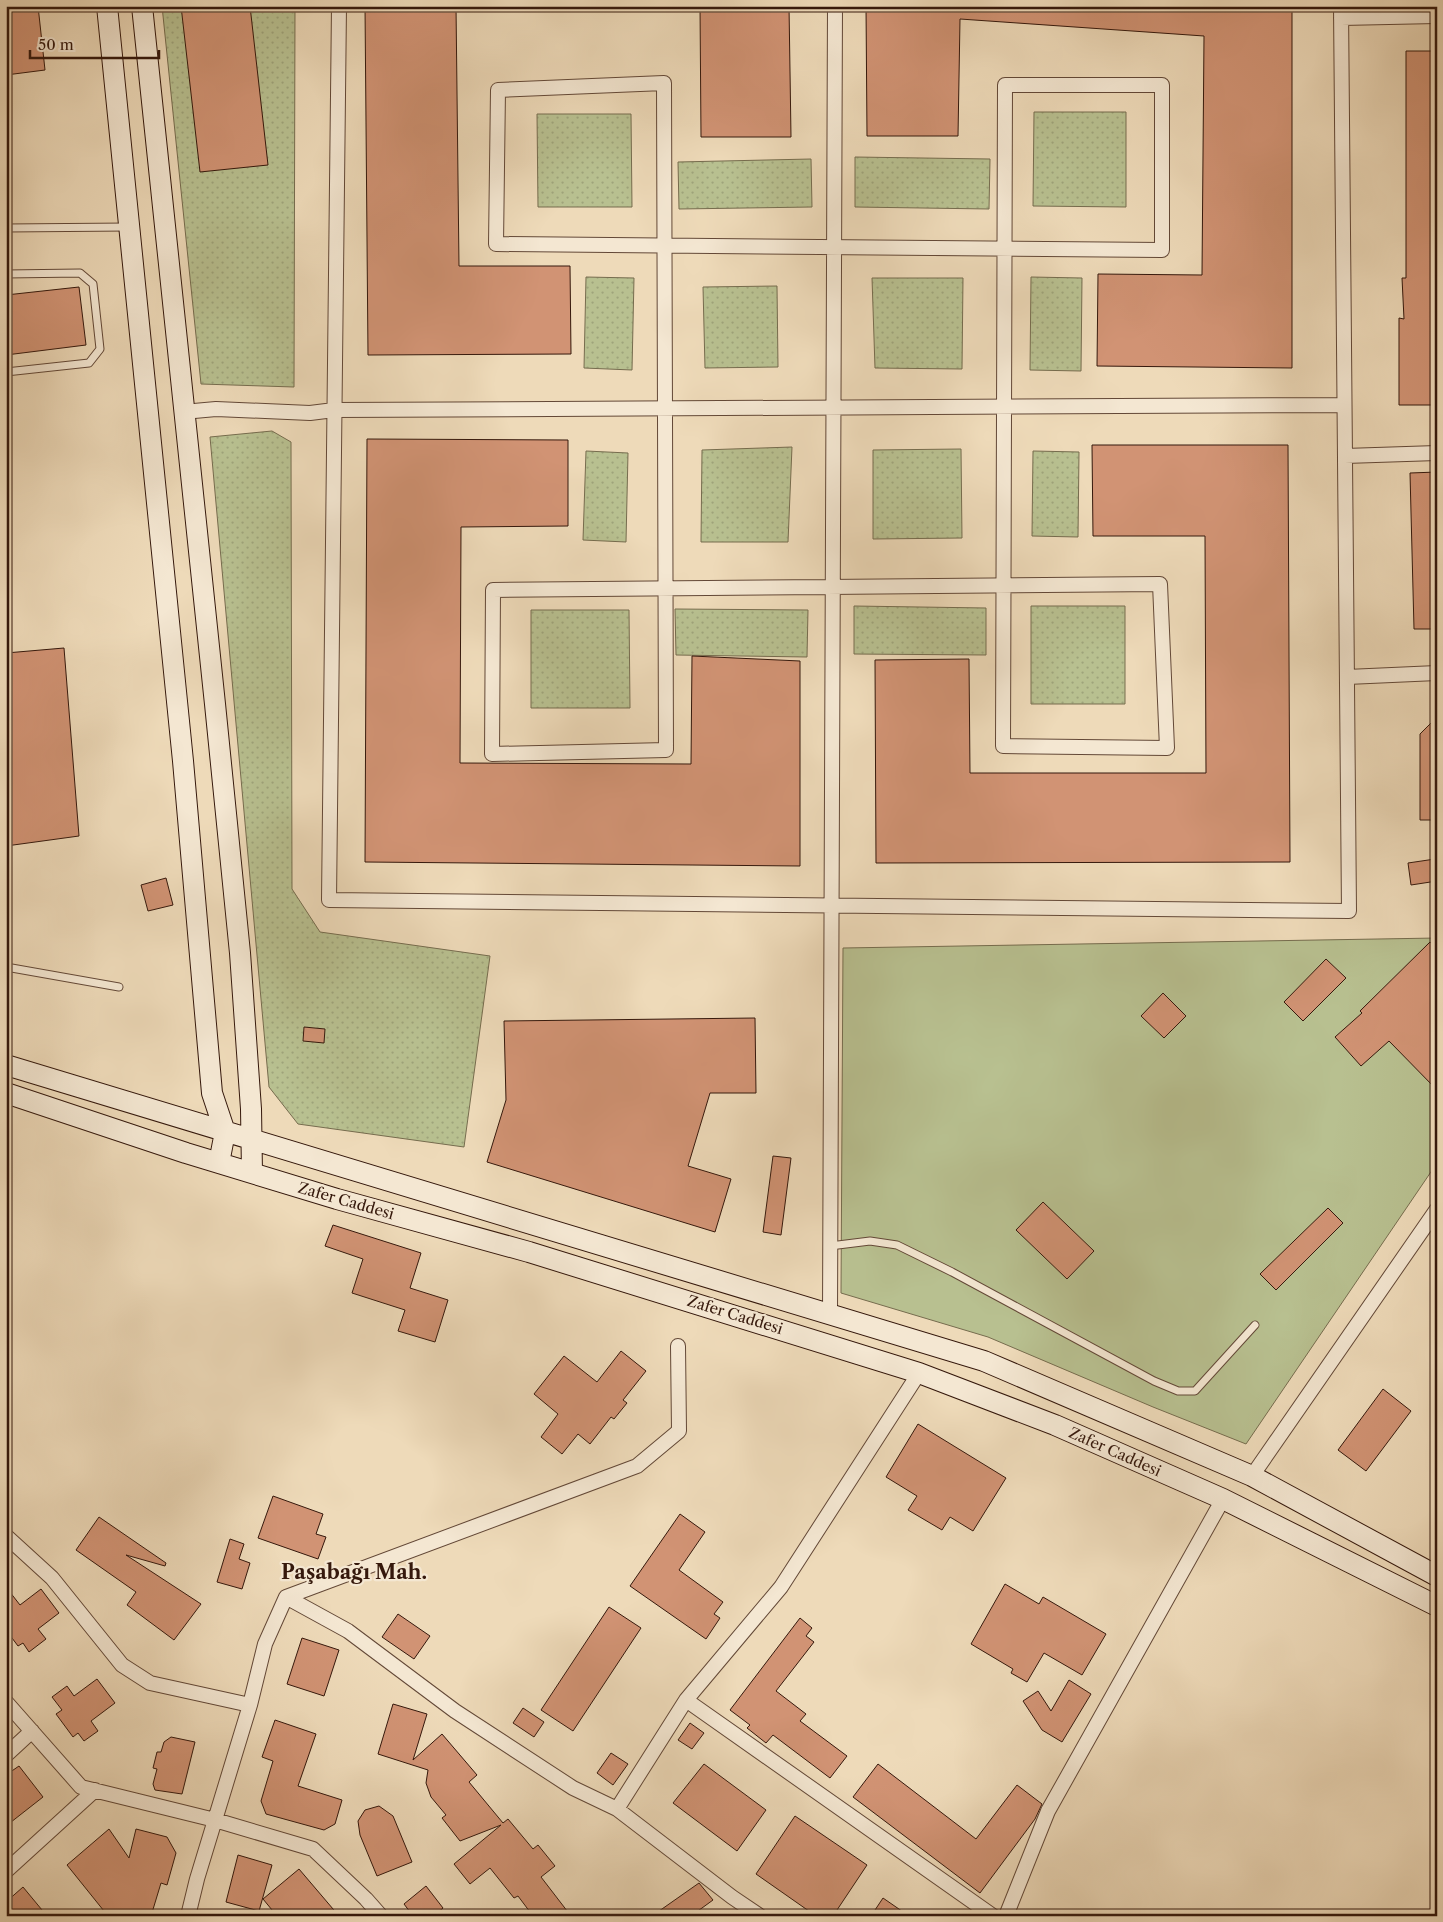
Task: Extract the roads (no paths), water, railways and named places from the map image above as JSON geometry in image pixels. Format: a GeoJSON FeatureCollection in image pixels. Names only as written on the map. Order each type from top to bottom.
{"type":"FeatureCollection","features":[{"type":"Feature","properties":{"kind":"main road"},"geometry":{"type":"LineString","coordinates":[[107,6],[184,761],[212,1093],[225,1132],[219,1163]]}},
{"type":"Feature","properties":{"kind":"main road"},"geometry":{"type":"LineString","coordinates":[[142,6],[239,943],[250,1109],[252,1173]]}},
{"type":"Feature","properties":{"kind":"main road","name":"Zafer Caddesi"},"geometry":{"type":"LineString","coordinates":[[6,1065],[984,1361],[1252,1476],[1437,1576]]}},
{"type":"Feature","properties":{"kind":"main road","name":"Zafer Caddesi"},"geometry":{"type":"LineString","coordinates":[[6,1092],[219,1163],[337,1199],[529,1252],[919,1373],[1055,1425],[1223,1499],[1437,1606]]}},
{"type":"Feature","properties":{"kind":"street"},"geometry":{"type":"LineString","coordinates":[[339,6],[329,900],[1349,911],[1341,12],[1437,16]]}},
{"type":"Feature","properties":{"kind":"street"},"geometry":{"type":"LineString","coordinates":[[830,1314],[835,6]]}},
{"type":"Feature","properties":{"kind":"street"},"geometry":{"type":"LineString","coordinates":[[834,247],[664,246],[496,244],[498,90],[664,83],[664,246],[666,589],[666,750],[492,754],[493,590],[666,589],[1004,586],[1160,584],[1167,748],[1003,746],[1004,586],[1004,248],[1005,85],[1162,84],[1162,250],[1004,248],[834,247]]}},
{"type":"Feature","properties":{"kind":"street"},"geometry":{"type":"LineString","coordinates":[[183,412],[216,409],[310,413],[334,410],[1344,405]]}},
{"type":"Feature","properties":{"kind":"street"},"geometry":{"type":"LineString","coordinates":[[1345,456],[1437,453]]}},
{"type":"Feature","properties":{"kind":"street"},"geometry":{"type":"LineString","coordinates":[[1347,677],[1437,673]]}},
{"type":"Feature","properties":{"kind":"street"},"geometry":{"type":"LineString","coordinates":[[1252,1476],[1437,1209]]}},
{"type":"Feature","properties":{"kind":"street"},"geometry":{"type":"LineString","coordinates":[[188,1916],[197,1879],[250,1705],[265,1644],[286,1597],[637,1466],[679,1431],[678,1346]]}},
{"type":"Feature","properties":{"kind":"street"},"geometry":{"type":"LineString","coordinates":[[617,1809],[686,1700],[781,1587],[919,1373]]}},
{"type":"Feature","properties":{"kind":"street"},"geometry":{"type":"LineString","coordinates":[[1006,1916],[1048,1811],[1223,1499]]}},
{"type":"Feature","properties":{"kind":"street"},"geometry":{"type":"LineString","coordinates":[[6,1536],[52,1578],[122,1666],[150,1683],[250,1705]]}},
{"type":"Feature","properties":{"kind":"street"},"geometry":{"type":"LineString","coordinates":[[286,1597],[348,1631],[455,1711],[573,1788],[617,1809],[732,1897],[760,1916]]}},
{"type":"Feature","properties":{"kind":"street"},"geometry":{"type":"LineString","coordinates":[[686,1700],[993,1916]]}},
{"type":"Feature","properties":{"kind":"street"},"geometry":{"type":"LineString","coordinates":[[6,1702],[81,1787],[215,1820],[313,1849],[366,1898],[381,1916]]}},
{"type":"Feature","properties":{"kind":"street"},"geometry":{"type":"LineString","coordinates":[[6,1754],[32,1731]]}},
{"type":"Feature","properties":{"kind":"street"},"geometry":{"type":"LineString","coordinates":[[6,1870],[95,1790]]}},
{"type":"Feature","properties":{"kind":"lane"},"geometry":{"type":"LineString","coordinates":[[6,228],[129,227]]}},
{"type":"Feature","properties":{"kind":"lane"},"geometry":{"type":"LineString","coordinates":[[6,274],[80,273],[93,284],[100,349],[89,363],[6,372]]}},
{"type":"Feature","properties":{"kind":"lane"},"geometry":{"type":"LineString","coordinates":[[6,967],[119,987]]}},
{"type":"Feature","properties":{"kind":"lane"},"geometry":{"type":"LineString","coordinates":[[830,1246],[870,1241],[897,1245],[952,1272],[1154,1381],[1178,1391],[1194,1391],[1255,1325]]}},
{"type":"Feature","properties":{"kind":"district","name":"Paşabağı Mah."},"geometry":{"type":"Point","coordinates":[354,1572]}}]}
